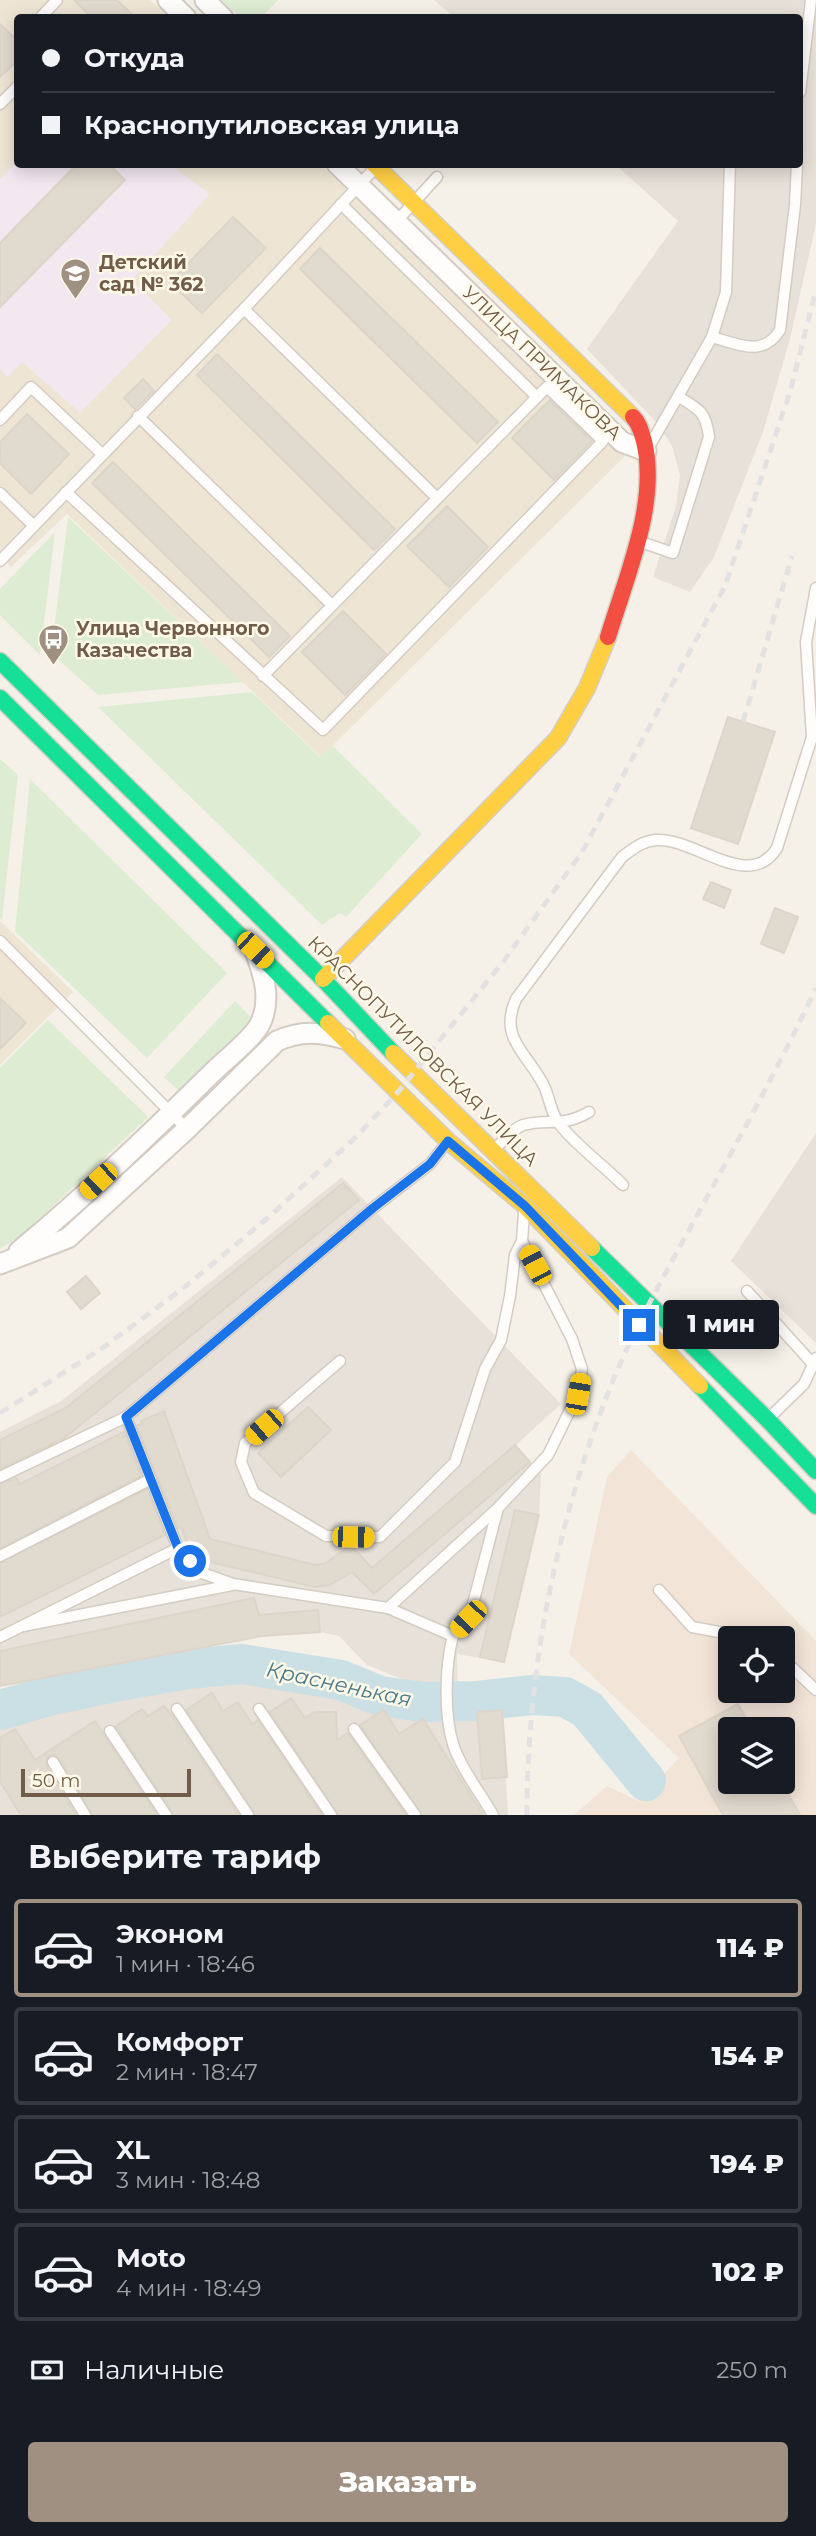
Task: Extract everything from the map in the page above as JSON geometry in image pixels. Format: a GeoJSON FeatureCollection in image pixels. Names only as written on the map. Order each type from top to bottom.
{"type":"FeatureCollection","features":[{"type":"Feature","properties":{"kind":"main road","name":"УЛИЦА ПРИМАКОВА"},"geometry":{"type":"LineString","coordinates":[[377,168],[639,423],[646,452]]}},
{"type":"Feature","properties":{"kind":"main road"},"geometry":{"type":"LineString","coordinates":[[323,979],[558,738],[587,688],[603,650],[638,541],[646,509],[649,480],[646,452]]}},
{"type":"Feature","properties":{"kind":"main road","name":"КРАСНОПУТИЛОВСКАЯ УЛИЦА"},"geometry":{"type":"LineString","coordinates":[[0,661],[323,979],[414,1075],[767,1419],[816,1471]]}},
{"type":"Feature","properties":{"kind":"main road","name":"КРАСНОПУТИЛОВСКАЯ УЛИЦА"},"geometry":{"type":"LineString","coordinates":[[0,698],[448,1141],[525,1206],[816,1506]]}},
{"type":"Feature","properties":{"kind":"street"},"geometry":{"type":"LineString","coordinates":[[168,0],[182,14]]}},
{"type":"Feature","properties":{"kind":"street"},"geometry":{"type":"LineString","coordinates":[[205,0],[219,14]]}},
{"type":"Feature","properties":{"kind":"street","name":"УЛИЦА ПРИМАКОВА"},"geometry":{"type":"LineString","coordinates":[[341,168],[622,442],[646,452]]}},
{"type":"Feature","properties":{"kind":"street"},"geometry":{"type":"LineString","coordinates":[[2,1263],[62,1215],[260,1026],[266,1002],[266,986],[255,950]]}},
{"type":"Feature","properties":{"kind":"street"},"geometry":{"type":"LineString","coordinates":[[2,1263],[68,1238],[187,1129],[277,1041],[290,1035],[314,1032],[346,1040]]}},
{"type":"Feature","properties":{"kind":"lane"},"geometry":{"type":"LineString","coordinates":[[44,14],[57,0]]}},
{"type":"Feature","properties":{"kind":"lane"},"geometry":{"type":"LineString","coordinates":[[803,67],[811,0]]}},
{"type":"Feature","properties":{"kind":"lane"},"geometry":{"type":"LineString","coordinates":[[0,104],[14,90]]}},
{"type":"Feature","properties":{"kind":"lane"},"geometry":{"type":"LineString","coordinates":[[0,561],[244,309],[373,168]]}},
{"type":"Feature","properties":{"kind":"lane"},"geometry":{"type":"LineString","coordinates":[[646,452],[712,337],[726,292],[730,168]]}},
{"type":"Feature","properties":{"kind":"lane"},"geometry":{"type":"LineString","coordinates":[[712,337],[751,347],[764,346],[774,340],[780,330],[797,168]]}},
{"type":"Feature","properties":{"kind":"lane"},"geometry":{"type":"LineString","coordinates":[[396,222],[437,177]]}},
{"type":"Feature","properties":{"kind":"lane"},"geometry":{"type":"LineString","coordinates":[[341,204],[537,397]]}},
{"type":"Feature","properties":{"kind":"lane"},"geometry":{"type":"LineString","coordinates":[[244,309],[437,498]]}},
{"type":"Feature","properties":{"kind":"lane"},"geometry":{"type":"LineString","coordinates":[[0,420],[31,387],[102,454]]}},
{"type":"Feature","properties":{"kind":"lane"},"geometry":{"type":"LineString","coordinates":[[66,492],[263,676],[323,730],[603,441],[547,387],[263,676]]}},
{"type":"Feature","properties":{"kind":"lane"},"geometry":{"type":"LineString","coordinates":[[638,541],[673,553],[709,437],[707,421],[698,408],[679,397]]}},
{"type":"Feature","properties":{"kind":"lane"},"geometry":{"type":"LineString","coordinates":[[138,416],[332,605]]}},
{"type":"Feature","properties":{"kind":"lane"},"geometry":{"type":"LineString","coordinates":[[0,493],[34,526]]}},
{"type":"Feature","properties":{"kind":"lane"},"geometry":{"type":"LineString","coordinates":[[623,1185],[558,1124],[544,1085],[509,1027],[509,1014],[516,999],[622,857],[640,843],[655,840],[674,841],[741,866],[762,863],[771,858],[777,848],[812,737],[806,642],[816,588]]}},
{"type":"Feature","properties":{"kind":"lane"},"geometry":{"type":"LineString","coordinates":[[2,946],[187,1129]]}},
{"type":"Feature","properties":{"kind":"lane"},"geometry":{"type":"LineString","coordinates":[[493,1151],[516,1129],[525,1125],[558,1124],[575,1120],[589,1112]]}},
{"type":"Feature","properties":{"kind":"lane"},"geometry":{"type":"LineString","coordinates":[[0,1477],[126,1417],[373,1208],[430,1164],[448,1141]]}},
{"type":"Feature","properties":{"kind":"lane"},"geometry":{"type":"LineString","coordinates":[[340,1361],[245,1443],[241,1462],[254,1493],[326,1536],[380,1537],[455,1462],[485,1369],[500,1340],[510,1296],[515,1255],[522,1241],[525,1206]]}},
{"type":"Feature","properties":{"kind":"lane"},"geometry":{"type":"LineString","coordinates":[[387,1608],[498,1508],[548,1455],[578,1394],[582,1369],[572,1339],[522,1241]]}},
{"type":"Feature","properties":{"kind":"lane"},"geometry":{"type":"LineString","coordinates":[[747,1291],[814,1360],[804,1384],[767,1419]]}},
{"type":"Feature","properties":{"kind":"lane"},"geometry":{"type":"LineString","coordinates":[[126,1417],[178,1548],[202,1573],[233,1584],[387,1608],[453,1636]]}},
{"type":"Feature","properties":{"kind":"lane"},"geometry":{"type":"LineString","coordinates":[[0,1556],[151,1479]]}},
{"type":"Feature","properties":{"kind":"lane"},"geometry":{"type":"LineString","coordinates":[[494,1815],[454,1746],[449,1727],[447,1656],[453,1636],[468,1619],[498,1508]]}},
{"type":"Feature","properties":{"kind":"lane"},"geometry":{"type":"LineString","coordinates":[[0,1637],[178,1548]]}},
{"type":"Feature","properties":{"kind":"lane"},"geometry":{"type":"LineString","coordinates":[[23,1626],[233,1584]]}},
{"type":"Feature","properties":{"kind":"lane"},"geometry":{"type":"LineString","coordinates":[[659,1590],[692,1627],[718,1632]]}},
{"type":"Feature","properties":{"kind":"lane"},"geometry":{"type":"LineString","coordinates":[[795,1670],[816,1690]]}},
{"type":"Feature","properties":{"kind":"lane"},"geometry":{"type":"LineString","coordinates":[[177,1709],[248,1815]]}},
{"type":"Feature","properties":{"kind":"lane"},"geometry":{"type":"LineString","coordinates":[[259,1709],[331,1815]]}},
{"type":"Feature","properties":{"kind":"lane"},"geometry":{"type":"LineString","coordinates":[[354,1729],[415,1815]]}},
{"type":"Feature","properties":{"kind":"lane"},"geometry":{"type":"LineString","coordinates":[[110,1731],[166,1815]]}},
{"type":"Feature","properties":{"kind":"lane"},"geometry":{"type":"LineString","coordinates":[[53,1762],[85,1815]]}},
{"type":"Feature","properties":{"kind":"shaded area"},"geometry":{"type":"Polygon","coordinates":[[[0,0],[150,0],[166,14],[14,14],[14,168],[324,168],[625,456],[321,757],[67,514],[11,567],[0,556],[0,0]]]}},
{"type":"Feature","properties":{"kind":"shaded area"},"geometry":{"type":"Polygon","coordinates":[[[434,0],[816,0],[816,224],[790,339],[763,432],[714,557],[690,592],[653,577],[676,506],[680,475],[672,446],[658,424],[587,349],[678,221],[619,168],[803,168],[803,14],[450,14],[434,0]]]}},
{"type":"Feature","properties":{"kind":"shaded area","name":"Детский сад № 362"},"geometry":{"type":"Polygon","coordinates":[[[14,164],[14,168],[175,168],[210,194],[132,280],[172,320],[80,413],[22,362],[8,377],[0,369],[0,179],[14,164]]]}},
{"type":"Feature","properties":{"kind":"shaded area"},"geometry":{"type":"Polygon","coordinates":[[[0,921],[73,992],[0,1065],[0,921]]]}},
{"type":"Feature","properties":{"kind":"shaded area"},"geometry":{"type":"Polygon","coordinates":[[[816,1133],[816,1343],[731,1261],[816,1133]]]}},
{"type":"Feature","properties":{"kind":"shaded area"},"geometry":{"type":"Polygon","coordinates":[[[342,1177],[561,1404],[516,1445],[541,1474],[539,1515],[504,1662],[457,1654],[458,1713],[502,1710],[508,1815],[0,1815],[0,1724],[124,1693],[231,1678],[279,1679],[408,1711],[435,1713],[436,1684],[409,1682],[367,1665],[339,1636],[320,1632],[262,1636],[0,1686],[0,1432],[61,1401],[342,1177]]]}},
{"type":"Feature","properties":{"kind":"shaded area"},"geometry":{"type":"Polygon","coordinates":[[[631,1450],[816,1641],[816,1815],[574,1815],[607,1786],[639,1801],[679,1758],[569,1654],[607,1477],[631,1450]]]}},
{"type":"Feature","properties":{"kind":"green space"},"geometry":{"type":"Polygon","coordinates":[[[222,0],[278,0],[265,14],[237,14],[222,0]]]}},
{"type":"Feature","properties":{"kind":"green space"},"geometry":{"type":"Polygon","coordinates":[[[68,517],[243,682],[98,695],[51,653],[68,517]]]}},
{"type":"Feature","properties":{"kind":"green space"},"geometry":{"type":"Polygon","coordinates":[[[55,532],[40,655],[0,615],[0,589],[55,532]]]}},
{"type":"Feature","properties":{"kind":"green space"},"geometry":{"type":"Polygon","coordinates":[[[252,692],[320,757],[332,745],[422,834],[346,917],[340,913],[322,925],[98,707],[252,692]]]}},
{"type":"Feature","properties":{"kind":"green space"},"geometry":{"type":"Polygon","coordinates":[[[0,759],[18,775],[2,920],[0,918],[0,759]]]}},
{"type":"Feature","properties":{"kind":"green space"},"geometry":{"type":"Polygon","coordinates":[[[30,779],[227,973],[147,1058],[15,931],[30,779]]]}},
{"type":"Feature","properties":{"kind":"green space"},"geometry":{"type":"Polygon","coordinates":[[[235,1001],[252,1018],[181,1093],[164,1077],[235,1001]]]}},
{"type":"Feature","properties":{"kind":"green space"},"geometry":{"type":"Polygon","coordinates":[[[48,1020],[148,1117],[24,1233],[0,1249],[0,1068],[48,1020]]]}},
{"type":"Feature","properties":{"kind":"building"},"geometry":{"type":"Polygon","coordinates":[[[74,0],[117,0],[132,14],[88,14],[74,0]]]}},
{"type":"Feature","properties":{"kind":"building"},"geometry":{"type":"Polygon","coordinates":[[[0,24],[14,37],[14,64],[0,77],[0,24]]]}},
{"type":"Feature","properties":{"kind":"building"},"geometry":{"type":"Polygon","coordinates":[[[73,168],[113,168],[125,180],[0,307],[0,243],[73,168]]]}},
{"type":"Feature","properties":{"kind":"building"},"geometry":{"type":"Polygon","coordinates":[[[233,217],[266,248],[202,313],[170,282],[233,217]]]}},
{"type":"Feature","properties":{"kind":"building"},"geometry":{"type":"Polygon","coordinates":[[[320,248],[498,422],[477,443],[300,269],[320,248]]]}},
{"type":"Feature","properties":{"kind":"building"},"geometry":{"type":"Polygon","coordinates":[[[217,354],[395,529],[374,550],[197,375],[217,354]]]}},
{"type":"Feature","properties":{"kind":"building"},"geometry":{"type":"Polygon","coordinates":[[[143,379],[154,391],[135,409],[124,398],[143,379]]]}},
{"type":"Feature","properties":{"kind":"building"},"geometry":{"type":"Polygon","coordinates":[[[550,400],[592,441],[554,480],[512,438],[550,400]]]}},
{"type":"Feature","properties":{"kind":"building"},"geometry":{"type":"Polygon","coordinates":[[[27,414],[69,454],[31,494],[0,463],[0,442],[27,414]]]}},
{"type":"Feature","properties":{"kind":"building"},"geometry":{"type":"Polygon","coordinates":[[[113,462],[290,636],[269,657],[92,483],[113,462]]]}},
{"type":"Feature","properties":{"kind":"building"},"geometry":{"type":"Polygon","coordinates":[[[447,506],[488,547],[449,587],[407,546],[447,506]]]}},
{"type":"Feature","properties":{"kind":"building"},"geometry":{"type":"Polygon","coordinates":[[[343,611],[386,654],[345,695],[302,652],[343,611]]]}},
{"type":"Feature","properties":{"kind":"building"},"geometry":{"type":"Polygon","coordinates":[[[728,717],[775,732],[738,844],[691,828],[728,717]]]}},
{"type":"Feature","properties":{"kind":"building"},"geometry":{"type":"Polygon","coordinates":[[[711,882],[731,890],[724,908],[703,899],[711,882]]]}},
{"type":"Feature","properties":{"kind":"building"},"geometry":{"type":"Polygon","coordinates":[[[775,908],[798,917],[784,953],[761,944],[775,908]]]}},
{"type":"Feature","properties":{"kind":"building"},"geometry":{"type":"Polygon","coordinates":[[[0,998],[26,1023],[0,1049],[0,998]]]}},
{"type":"Feature","properties":{"kind":"building"},"geometry":{"type":"Polygon","coordinates":[[[343,1183],[359,1200],[63,1439],[0,1469],[0,1440],[67,1407],[343,1183]]]}},
{"type":"Feature","properties":{"kind":"building"},"geometry":{"type":"Polygon","coordinates":[[[86,1276],[100,1293],[81,1309],[67,1292],[86,1276]]]}},
{"type":"Feature","properties":{"kind":"building"},"geometry":{"type":"Polygon","coordinates":[[[308,1407],[331,1430],[281,1477],[258,1453],[308,1407]]]}},
{"type":"Feature","properties":{"kind":"building"},"geometry":{"type":"Polygon","coordinates":[[[164,1411],[210,1539],[315,1565],[326,1563],[351,1545],[372,1568],[515,1445],[530,1462],[374,1594],[352,1572],[330,1585],[315,1587],[202,1560],[189,1548],[181,1527],[178,1528],[137,1426],[141,1421],[164,1411]]]}},
{"type":"Feature","properties":{"kind":"building"},"geometry":{"type":"Polygon","coordinates":[[[124,1432],[141,1476],[0,1548],[0,1484],[16,1478],[20,1484],[124,1432]]]}},
{"type":"Feature","properties":{"kind":"building"},"geometry":{"type":"Polygon","coordinates":[[[147,1489],[165,1535],[0,1617],[0,1563],[147,1489]]]}},
{"type":"Feature","properties":{"kind":"building"},"geometry":{"type":"Polygon","coordinates":[[[515,1510],[539,1515],[504,1662],[480,1657],[515,1510]]]}},
{"type":"Feature","properties":{"kind":"building"},"geometry":{"type":"Polygon","coordinates":[[[254,1598],[259,1615],[318,1610],[320,1632],[262,1636],[0,1686],[0,1651],[254,1598]]]}},
{"type":"Feature","properties":{"kind":"building"},"geometry":{"type":"Polygon","coordinates":[[[212,1693],[223,1711],[238,1702],[252,1724],[258,1720],[322,1815],[255,1815],[186,1710],[212,1693]]]}},
{"type":"Feature","properties":{"kind":"building"},"geometry":{"type":"Polygon","coordinates":[[[291,1698],[305,1718],[314,1712],[336,1712],[337,1740],[348,1733],[406,1815],[338,1815],[270,1712],[291,1698]]]}},
{"type":"Feature","properties":{"kind":"building"},"geometry":{"type":"Polygon","coordinates":[[[738,1704],[745,1717],[718,1717],[718,1794],[788,1794],[800,1815],[723,1815],[679,1736],[738,1704]]]}},
{"type":"Feature","properties":{"kind":"building"},"geometry":{"type":"Polygon","coordinates":[[[164,1706],[239,1815],[173,1815],[116,1726],[142,1709],[148,1716],[164,1706]]]}},
{"type":"Feature","properties":{"kind":"building"},"geometry":{"type":"Polygon","coordinates":[[[384,1710],[399,1734],[423,1719],[483,1815],[422,1815],[360,1725],[384,1710]]]}},
{"type":"Feature","properties":{"kind":"building"},"geometry":{"type":"Polygon","coordinates":[[[502,1710],[507,1777],[482,1779],[477,1712],[502,1710]]]}},
{"type":"Feature","properties":{"kind":"building"},"geometry":{"type":"Polygon","coordinates":[[[95,1721],[157,1815],[92,1815],[59,1758],[54,1755],[47,1758],[46,1765],[76,1815],[21,1815],[0,1782],[0,1738],[15,1729],[35,1760],[95,1721]]]}},
{"type":"Feature","properties":{"kind":"waterway","name":"Красненькая"},"geometry":{"type":"LineString","coordinates":[[0,1710],[48,1696],[130,1679],[188,1669],[242,1664],[341,1680],[380,1696],[423,1702],[477,1701],[533,1695],[565,1697],[587,1709],[646,1781]]}},
{"type":"Feature","properties":{"kind":"railway"},"geometry":{"type":"LineString","coordinates":[[0,1413],[104,1347],[186,1286],[270,1216],[358,1135],[398,1092],[503,962],[582,852],[725,586],[790,392],[816,290]]}},
{"type":"Feature","properties":{"kind":"railway"},"geometry":{"type":"LineString","coordinates":[[743,722],[792,556]]}},
{"type":"Feature","properties":{"kind":"railway"},"geometry":{"type":"LineString","coordinates":[[527,1815],[533,1703],[549,1592],[562,1537],[594,1430],[614,1378],[646,1310],[790,1042],[816,988]]}},
{"type":"Feature","properties":{"kind":"traffic: fast"},"geometry":{"type":"LineString","coordinates":[[0,661],[323,979],[393,1053]]}},
{"type":"Feature","properties":{"kind":"traffic: fast"},"geometry":{"type":"LineString","coordinates":[[0,698],[328,1023]]}},
{"type":"Feature","properties":{"kind":"traffic: fast"},"geometry":{"type":"LineString","coordinates":[[592,1248],[767,1419],[816,1471]]}},
{"type":"Feature","properties":{"kind":"traffic: fast"},"geometry":{"type":"LineString","coordinates":[[700,1386],[816,1506]]}},
{"type":"Feature","properties":{"kind":"traffic: slow"},"geometry":{"type":"LineString","coordinates":[[378,168],[633,417]]}},
{"type":"Feature","properties":{"kind":"traffic: slow"},"geometry":{"type":"LineString","coordinates":[[323,979],[558,738],[587,688],[608,637]]}},
{"type":"Feature","properties":{"kind":"traffic: slow"},"geometry":{"type":"LineString","coordinates":[[328,1023],[448,1141],[525,1206],[700,1386]]}},
{"type":"Feature","properties":{"kind":"traffic: slow"},"geometry":{"type":"LineString","coordinates":[[393,1053],[592,1248]]}},
{"type":"Feature","properties":{"kind":"traffic: jam"},"geometry":{"type":"LineString","coordinates":[[608,637],[638,540],[647,489],[644,441],[639,425],[633,417]]}},
{"type":"Feature","properties":{"kind":"place","name":"Детский сад № 362"},"geometry":{"type":"Point","coordinates":[76,300]}},
{"type":"Feature","properties":{"kind":"place","name":"Улица Червонного Казачества"},"geometry":{"type":"Point","coordinates":[53,666]}},
{"type":"Feature","properties":{"kind":"route"},"geometry":{"type":"LineString","coordinates":[[190,1561],[178,1548],[126,1417],[373,1208],[430,1164],[448,1141],[525,1206],[639,1325]]}}]}
